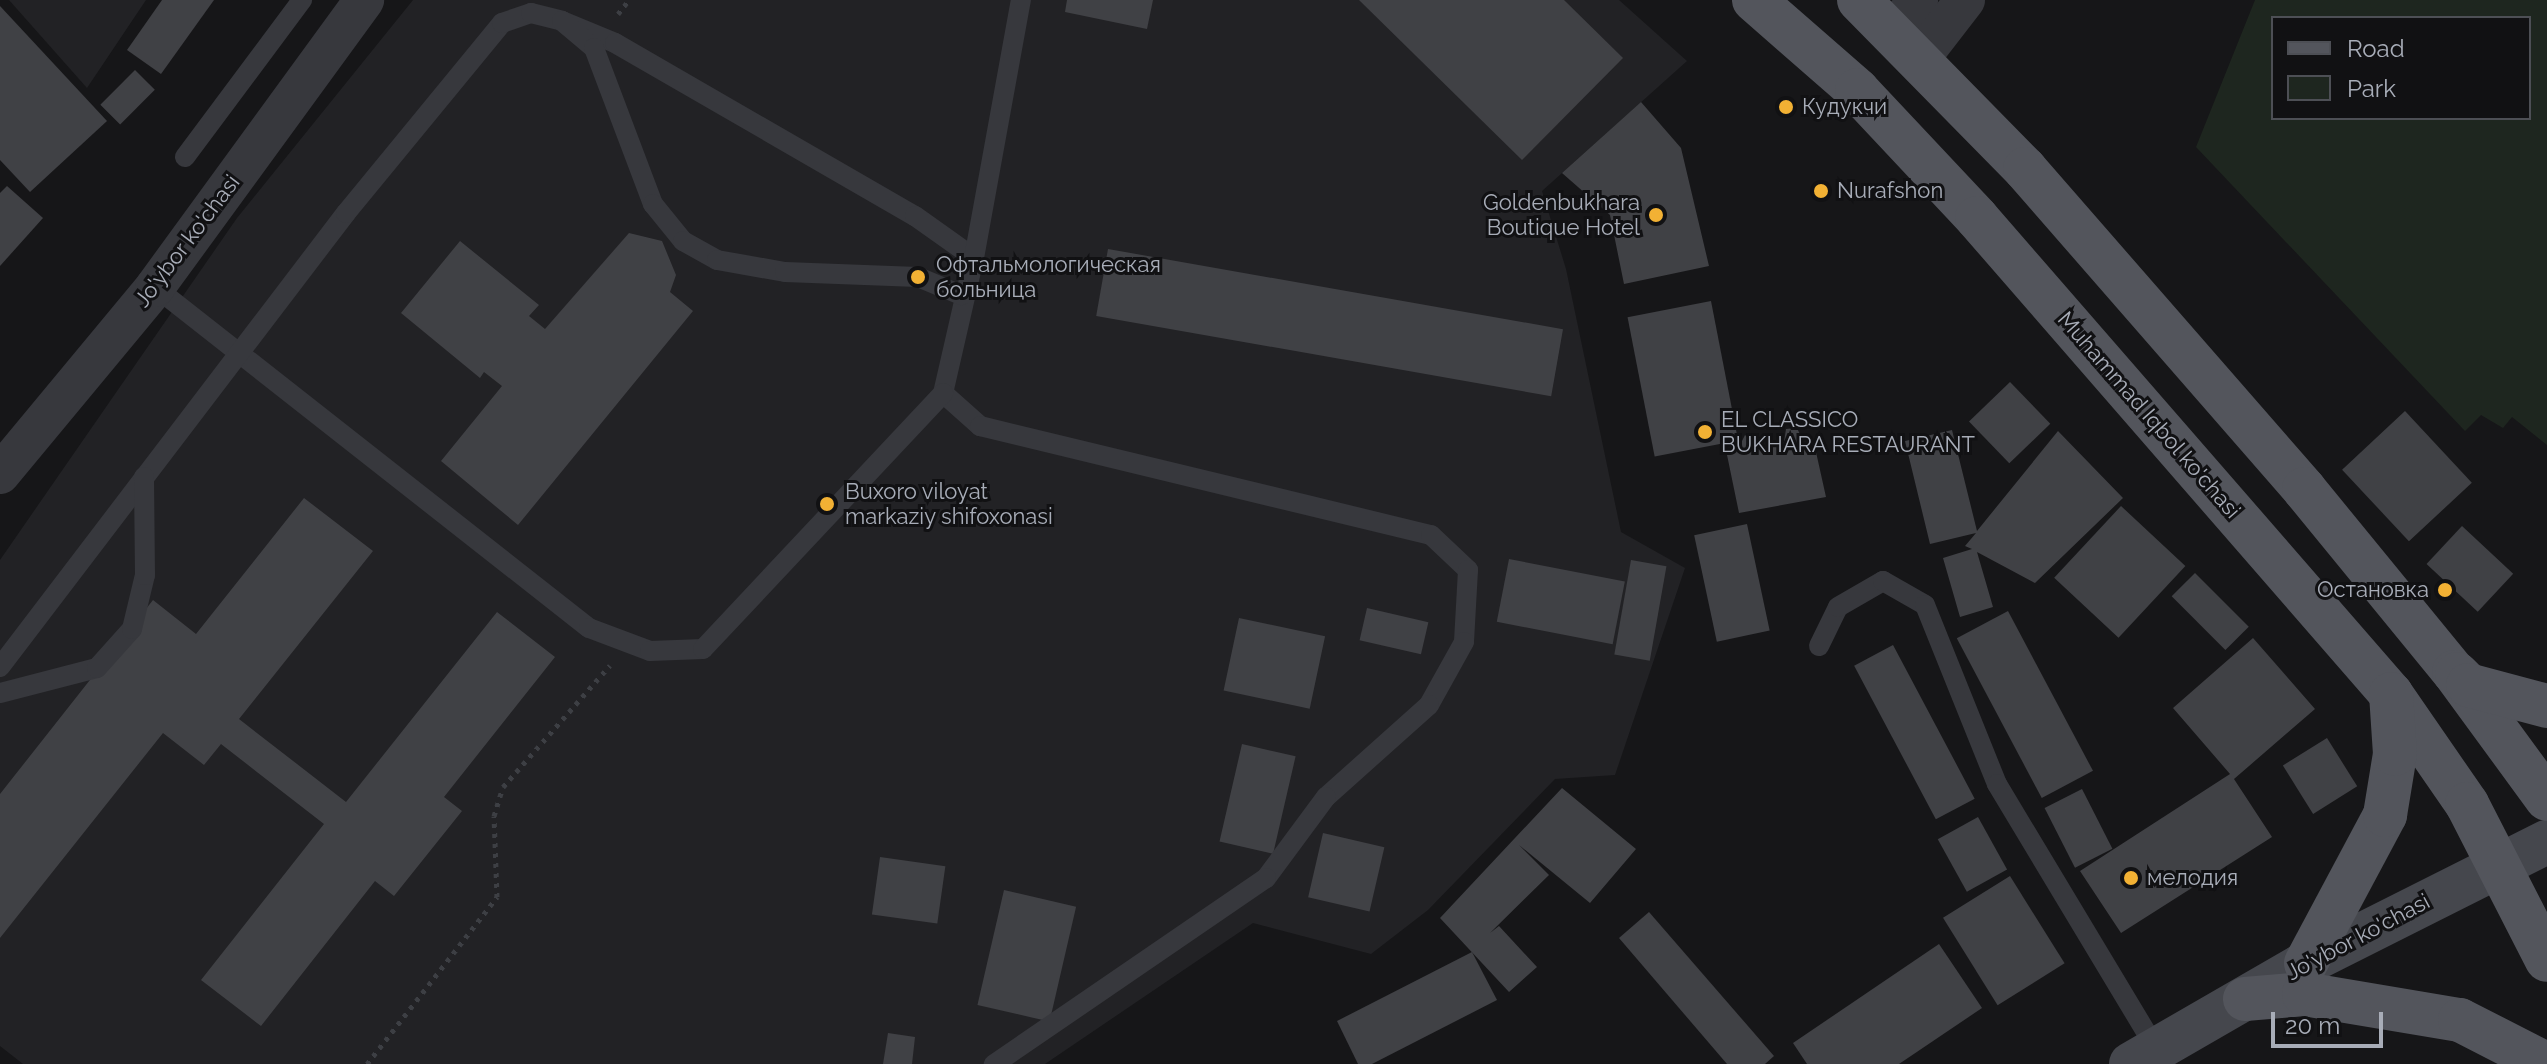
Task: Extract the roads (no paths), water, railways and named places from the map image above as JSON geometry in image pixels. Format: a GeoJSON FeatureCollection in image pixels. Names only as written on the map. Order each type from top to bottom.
{"type":"FeatureCollection","features":[{"type":"Feature","properties":{"kind":"main road","name":"Muhammad Iqbol ko'chasi"},"geometry":{"type":"LineString","coordinates":[[1754,0],[1857,90],[1977,218],[2391,694],[2502,866],[2547,960]]}},
{"type":"Feature","properties":{"kind":"main road"},"geometry":{"type":"LineString","coordinates":[[1887,7],[1921,57],[2304,489],[2454,672],[2547,799]]}},
{"type":"Feature","properties":{"kind":"main road"},"geometry":{"type":"LineString","coordinates":[[2454,672],[2468,685],[2547,706]]}},
{"type":"Feature","properties":{"kind":"main road"},"geometry":{"type":"LineString","coordinates":[[2306,963],[2385,815],[2395,754],[2391,694]]}},
{"type":"Feature","properties":{"kind":"main road"},"geometry":{"type":"LineString","coordinates":[[2245,999],[2304,994],[2460,1020],[2546,1064]]}},
{"type":"Feature","properties":{"kind":"street","name":"Jo'ybor ko'chasi"},"geometry":{"type":"LineString","coordinates":[[1,472],[155,287],[364,0]]}},
{"type":"Feature","properties":{"kind":"street"},"geometry":{"type":"LineString","coordinates":[[1921,57],[1965,0]]}},
{"type":"Feature","properties":{"kind":"street","name":"Jo'ybor ko'chasi"},"geometry":{"type":"LineString","coordinates":[[2144,1057],[2306,963],[2547,842]]}},
{"type":"Feature","properties":{"kind":"lane"},"geometry":{"type":"LineString","coordinates":[[185,157],[302,0]]}},
{"type":"Feature","properties":{"kind":"lane"},"geometry":{"type":"LineString","coordinates":[[155,287],[589,628],[650,651],[703,649],[943,393],[961,295],[974,258],[1021,0]]}},
{"type":"Feature","properties":{"kind":"lane"},"geometry":{"type":"LineString","coordinates":[[0,667],[240,351],[502,23],[531,13],[562,21],[615,43],[901,208],[974,258]]}},
{"type":"Feature","properties":{"kind":"lane"},"geometry":{"type":"LineString","coordinates":[[562,21],[594,48],[653,204],[683,241],[717,260],[785,272],[918,277],[961,295]]}},
{"type":"Feature","properties":{"kind":"lane"},"geometry":{"type":"LineString","coordinates":[[943,393],[980,426],[1431,535],[1468,570],[1464,642],[1429,705],[1326,797],[1266,878],[994,1064]]}},
{"type":"Feature","properties":{"kind":"lane"},"geometry":{"type":"LineString","coordinates":[[0,693],[97,668],[132,629],[145,575],[144,477]]}},
{"type":"Feature","properties":{"kind":"lane"},"geometry":{"type":"LineString","coordinates":[[1819,646],[1838,607],[1883,581],[1925,605],[1997,784],[2144,1057]]}},
{"type":"Feature","properties":{"kind":"place","name":"Кудукчи"},"geometry":{"type":"Point","coordinates":[1786,107]}},
{"type":"Feature","properties":{"kind":"place","name":"Nurafshon"},"geometry":{"type":"Point","coordinates":[1821,191]}},
{"type":"Feature","properties":{"kind":"place","name":"Goldenbukhara Boutique Hotel"},"geometry":{"type":"Point","coordinates":[1656,215]}},
{"type":"Feature","properties":{"kind":"place","name":"Офтальмологическая больница"},"geometry":{"type":"Point","coordinates":[918,277]}},
{"type":"Feature","properties":{"kind":"place","name":"EL CLASSICO BUKHARA RESTAURANT"},"geometry":{"type":"Point","coordinates":[1705,432]}},
{"type":"Feature","properties":{"kind":"place","name":"Buxoro viloyat markaziy shifoxonasi"},"geometry":{"type":"Point","coordinates":[827,504]}},
{"type":"Feature","properties":{"kind":"place","name":"Остановка"},"geometry":{"type":"Point","coordinates":[2445,590]}},
{"type":"Feature","properties":{"kind":"place","name":"мелодия"},"geometry":{"type":"Point","coordinates":[2131,878]}}]}
